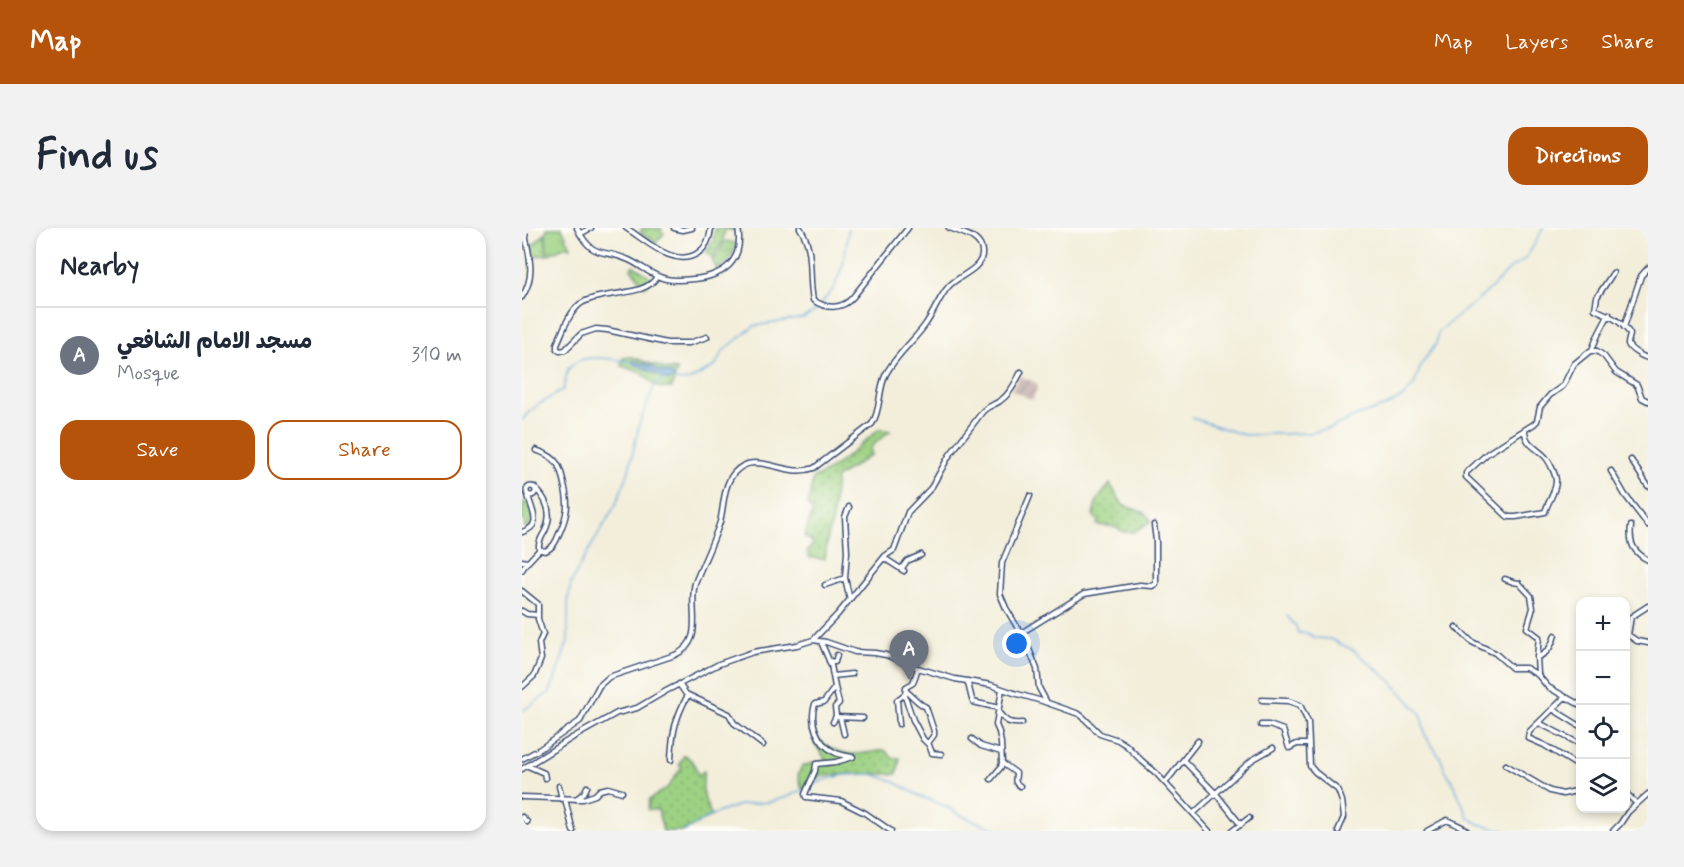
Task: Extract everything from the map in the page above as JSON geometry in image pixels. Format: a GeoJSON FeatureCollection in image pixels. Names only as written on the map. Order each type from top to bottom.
{"type":"FeatureCollection","features":[{"type":"Feature","properties":{"kind":"street"},"geometry":{"type":"LineString","coordinates":[[522,297],[530,282],[531,270],[530,254],[523,228]]}},
{"type":"Feature","properties":{"kind":"street"},"geometry":{"type":"LineString","coordinates":[[577,228],[585,243],[592,249],[628,260],[669,280],[704,278],[723,271],[738,250],[740,236],[738,228]]}},
{"type":"Feature","properties":{"kind":"street"},"geometry":{"type":"LineString","coordinates":[[580,234],[591,228]]}},
{"type":"Feature","properties":{"kind":"street"},"geometry":{"type":"LineString","coordinates":[[626,228],[670,256],[681,258],[703,249],[711,228]]}},
{"type":"Feature","properties":{"kind":"street"},"geometry":{"type":"LineString","coordinates":[[674,228],[681,230],[692,228]]}},
{"type":"Feature","properties":{"kind":"street"},"geometry":{"type":"LineString","coordinates":[[800,228],[806,237],[810,251],[813,300],[839,307],[848,303],[908,228]]}},
{"type":"Feature","properties":{"kind":"street"},"geometry":{"type":"LineString","coordinates":[[522,759],[580,720],[599,686],[609,677],[675,655],[688,646],[694,632],[693,592],[695,583],[720,522],[728,485],[737,469],[753,463],[796,471],[814,468],[872,424],[877,415],[880,391],[886,373],[927,323],[949,286],[981,259],[982,250],[977,241],[949,228]]}},
{"type":"Feature","properties":{"kind":"street"},"geometry":{"type":"LineString","coordinates":[[1624,327],[1641,276],[1648,268]]}},
{"type":"Feature","properties":{"kind":"street"},"geometry":{"type":"LineString","coordinates":[[1613,273],[1594,305],[1596,310],[1609,315],[1624,327],[1630,334],[1629,346],[1648,358]]}},
{"type":"Feature","properties":{"kind":"street"},"geometry":{"type":"LineString","coordinates":[[657,276],[648,286],[596,297],[581,304],[570,316],[557,348],[564,350],[581,334],[596,329],[666,343],[689,343],[707,337]]}},
{"type":"Feature","properties":{"kind":"street"},"geometry":{"type":"LineString","coordinates":[[1525,430],[1528,440],[1548,460],[1556,481],[1553,496],[1545,512],[1510,517],[1505,515],[1465,475],[1488,453],[1537,421],[1540,407],[1550,395],[1563,386],[1574,364],[1592,350],[1609,315]]}},
{"type":"Feature","properties":{"kind":"street"},"geometry":{"type":"LineString","coordinates":[[1592,350],[1604,356],[1616,372],[1634,382],[1642,398],[1648,401]]}},
{"type":"Feature","properties":{"kind":"street"},"geometry":{"type":"LineString","coordinates":[[813,640],[884,558],[894,550],[908,512],[931,488],[956,447],[983,411],[999,402],[1011,391],[1021,372]]}},
{"type":"Feature","properties":{"kind":"street"},"geometry":{"type":"LineString","coordinates":[[536,450],[549,455],[556,462],[568,502],[565,519],[555,543],[547,550],[540,549]]}},
{"type":"Feature","properties":{"kind":"street"},"geometry":{"type":"LineString","coordinates":[[1631,460],[1648,486]]}},
{"type":"Feature","properties":{"kind":"street"},"geometry":{"type":"LineString","coordinates":[[1611,471],[1625,495],[1648,525]]}},
{"type":"Feature","properties":{"kind":"street"},"geometry":{"type":"LineString","coordinates":[[522,532],[533,526],[535,519],[531,495],[535,491],[534,487],[545,499],[549,517],[546,530],[538,543],[540,549]]}},
{"type":"Feature","properties":{"kind":"street"},"geometry":{"type":"LineString","coordinates":[[531,495],[540,495],[545,499]]}},
{"type":"Feature","properties":{"kind":"street"},"geometry":{"type":"LineString","coordinates":[[1030,496],[1002,564],[1000,594],[1027,644],[1046,702]]}},
{"type":"Feature","properties":{"kind":"street"},"geometry":{"type":"LineString","coordinates":[[849,507],[845,518],[847,552],[845,578],[850,600]]}},
{"type":"Feature","properties":{"kind":"street"},"geometry":{"type":"LineString","coordinates":[[1021,633],[1084,594],[1156,584],[1154,525]]}},
{"type":"Feature","properties":{"kind":"street"},"geometry":{"type":"LineString","coordinates":[[1631,526],[1631,543],[1639,555],[1648,560]]}},
{"type":"Feature","properties":{"kind":"street"},"geometry":{"type":"LineString","coordinates":[[522,570],[540,549]]}},
{"type":"Feature","properties":{"kind":"street"},"geometry":{"type":"LineString","coordinates":[[884,558],[903,570],[907,561],[921,555]]}},
{"type":"Feature","properties":{"kind":"street"},"geometry":{"type":"LineString","coordinates":[[522,561],[528,562]]}},
{"type":"Feature","properties":{"kind":"street"},"geometry":{"type":"LineString","coordinates":[[825,585],[845,578]]}},
{"type":"Feature","properties":{"kind":"street"},"geometry":{"type":"LineString","coordinates":[[1505,579],[1519,584],[1531,596],[1533,608],[1527,628],[1539,638],[1538,675]]}},
{"type":"Feature","properties":{"kind":"street"},"geometry":{"type":"LineString","coordinates":[[522,591],[538,604],[538,615],[543,634],[539,643],[541,659],[534,676],[522,687]]}},
{"type":"Feature","properties":{"kind":"street"},"geometry":{"type":"LineString","coordinates":[[1648,606],[1631,617],[1628,635],[1637,641],[1648,643]]}},
{"type":"Feature","properties":{"kind":"street"},"geometry":{"type":"LineString","coordinates":[[522,611],[538,615]]}},
{"type":"Feature","properties":{"kind":"street"},"geometry":{"type":"LineString","coordinates":[[1456,627],[1472,642],[1495,654],[1512,668],[1526,668],[1538,675],[1548,687],[1576,702]]}},
{"type":"Feature","properties":{"kind":"street"},"geometry":{"type":"LineString","coordinates":[[1537,657],[1543,656],[1551,647],[1555,635]]}},
{"type":"Feature","properties":{"kind":"street"},"geometry":{"type":"LineString","coordinates":[[522,769],[617,713],[637,708],[679,684],[736,657],[813,640],[855,652],[875,652],[886,655],[918,668],[991,685],[1079,714],[1100,734],[1122,742],[1165,783],[1209,831]]}},
{"type":"Feature","properties":{"kind":"street"},"geometry":{"type":"LineString","coordinates":[[821,641],[833,676],[839,703],[835,707],[844,734]]}},
{"type":"Feature","properties":{"kind":"street"},"geometry":{"type":"LineString","coordinates":[[829,661],[835,662],[837,655]]}},
{"type":"Feature","properties":{"kind":"street"},"geometry":{"type":"LineString","coordinates":[[899,724],[897,700],[905,692],[906,687],[914,683],[918,668]]}},
{"type":"Feature","properties":{"kind":"street"},"geometry":{"type":"LineString","coordinates":[[833,676],[852,674]]}},
{"type":"Feature","properties":{"kind":"street"},"geometry":{"type":"LineString","coordinates":[[967,681],[973,702],[999,710],[1006,722],[1022,723]]}},
{"type":"Feature","properties":{"kind":"street"},"geometry":{"type":"LineString","coordinates":[[679,684],[688,695],[729,714],[734,723],[763,745]]}},
{"type":"Feature","properties":{"kind":"street"},"geometry":{"type":"LineString","coordinates":[[835,687],[824,702],[815,704],[814,729],[826,747],[836,754],[853,757],[816,764],[805,794],[806,797],[841,801],[865,813],[891,831]]}},
{"type":"Feature","properties":{"kind":"street"},"geometry":{"type":"LineString","coordinates":[[991,779],[1002,763],[999,732],[996,725],[1002,689]]}},
{"type":"Feature","properties":{"kind":"street"},"geometry":{"type":"LineString","coordinates":[[905,692],[913,720],[923,739],[928,743],[932,753],[941,754]]}},
{"type":"Feature","properties":{"kind":"street"},"geometry":{"type":"LineString","coordinates":[[905,692],[926,708],[934,731],[928,743]]}},
{"type":"Feature","properties":{"kind":"street"},"geometry":{"type":"LineString","coordinates":[[671,760],[672,733],[688,695]]}},
{"type":"Feature","properties":{"kind":"street"},"geometry":{"type":"LineString","coordinates":[[1565,697],[1529,732],[1528,738],[1544,744],[1576,764]]}},
{"type":"Feature","properties":{"kind":"street"},"geometry":{"type":"LineString","coordinates":[[1262,700],[1287,700],[1300,705],[1308,722],[1310,766],[1338,790],[1342,801],[1344,817],[1338,831]]}},
{"type":"Feature","properties":{"kind":"street"},"geometry":{"type":"LineString","coordinates":[[1554,710],[1576,723]]}},
{"type":"Feature","properties":{"kind":"street"},"geometry":{"type":"LineString","coordinates":[[833,722],[838,717],[863,718]]}},
{"type":"Feature","properties":{"kind":"street"},"geometry":{"type":"LineString","coordinates":[[1539,723],[1576,742]]}},
{"type":"Feature","properties":{"kind":"street"},"geometry":{"type":"LineString","coordinates":[[1261,725],[1269,725],[1282,730],[1289,748],[1297,744],[1308,744]]}},
{"type":"Feature","properties":{"kind":"street"},"geometry":{"type":"LineString","coordinates":[[972,739],[981,746],[1002,752]]}},
{"type":"Feature","properties":{"kind":"street"},"geometry":{"type":"LineString","coordinates":[[1165,783],[1198,741]]}},
{"type":"Feature","properties":{"kind":"street"},"geometry":{"type":"LineString","coordinates":[[1194,813],[1252,760],[1273,748]]}},
{"type":"Feature","properties":{"kind":"street"},"geometry":{"type":"LineString","coordinates":[[1182,760],[1216,793],[1241,825]]}},
{"type":"Feature","properties":{"kind":"street"},"geometry":{"type":"LineString","coordinates":[[1002,763],[1016,773],[1014,780],[1020,786]]}},
{"type":"Feature","properties":{"kind":"street"},"geometry":{"type":"LineString","coordinates":[[1506,765],[1550,791],[1563,794],[1576,791]]}},
{"type":"Feature","properties":{"kind":"street"},"geometry":{"type":"LineString","coordinates":[[528,766],[544,773],[545,778]]}},
{"type":"Feature","properties":{"kind":"street"},"geometry":{"type":"LineString","coordinates":[[559,786],[573,831]]}},
{"type":"Feature","properties":{"kind":"street"},"geometry":{"type":"LineString","coordinates":[[576,799],[584,793],[587,787]]}},
{"type":"Feature","properties":{"kind":"street"},"geometry":{"type":"LineString","coordinates":[[522,797],[588,799],[600,789],[608,788],[622,792]]}},
{"type":"Feature","properties":{"kind":"street"},"geometry":{"type":"LineString","coordinates":[[1613,831],[1628,812],[1647,795]]}},
{"type":"Feature","properties":{"kind":"street"},"geometry":{"type":"LineString","coordinates":[[1630,797],[1637,804]]}},
{"type":"Feature","properties":{"kind":"street"},"geometry":{"type":"LineString","coordinates":[[522,817],[526,822]]}},
{"type":"Feature","properties":{"kind":"street"},"geometry":{"type":"LineString","coordinates":[[1232,831],[1249,818]]}},
{"type":"Feature","properties":{"kind":"street"},"geometry":{"type":"LineString","coordinates":[[1427,831],[1447,820],[1467,831]]}},
{"type":"Feature","properties":{"kind":"shaded area"},"geometry":{"type":"Polygon","coordinates":[[[1020,376],[1038,384],[1033,400],[1011,390],[1020,376]]]}},
{"type":"Feature","properties":{"kind":"green space"},"geometry":{"type":"Polygon","coordinates":[[[547,228],[562,228],[571,247],[564,247],[547,255],[547,228]]]}},
{"type":"Feature","properties":{"kind":"green space"},"geometry":{"type":"Polygon","coordinates":[[[642,228],[662,228],[661,232],[664,233],[656,243],[640,233],[642,228]]]}},
{"type":"Feature","properties":{"kind":"green space"},"geometry":{"type":"Polygon","coordinates":[[[715,228],[735,228],[736,231],[725,229],[722,243],[712,258],[706,252],[713,241],[715,228]]]}},
{"type":"Feature","properties":{"kind":"green space"},"geometry":{"type":"Polygon","coordinates":[[[545,233],[547,255],[533,256],[531,247],[545,233]]]}},
{"type":"Feature","properties":{"kind":"green space"},"geometry":{"type":"Polygon","coordinates":[[[725,241],[736,243],[735,247],[727,262],[717,269],[712,260],[717,256],[725,241]]]}},
{"type":"Feature","properties":{"kind":"green space"},"geometry":{"type":"Polygon","coordinates":[[[633,265],[652,278],[652,281],[644,287],[631,269],[633,265]]]}},
{"type":"Feature","properties":{"kind":"green space"},"geometry":{"type":"Polygon","coordinates":[[[632,357],[666,369],[677,370],[672,388],[661,388],[641,373],[621,366],[623,358],[632,357]]]}},
{"type":"Feature","properties":{"kind":"green space"},"geometry":{"type":"Polygon","coordinates":[[[879,429],[890,431],[871,447],[871,455],[836,478],[832,523],[825,559],[810,558],[807,552],[813,544],[804,537],[813,511],[808,506],[813,478],[838,464],[879,429]]]}},
{"type":"Feature","properties":{"kind":"green space"},"geometry":{"type":"Polygon","coordinates":[[[1110,484],[1123,505],[1145,513],[1152,521],[1133,532],[1123,532],[1116,527],[1097,525],[1098,521],[1093,515],[1097,500],[1110,484]]]}},
{"type":"Feature","properties":{"kind":"green space"},"geometry":{"type":"Polygon","coordinates":[[[527,502],[532,520],[525,529],[524,520],[522,520],[522,503],[527,502]]]}},
{"type":"Feature","properties":{"kind":"green space"},"geometry":{"type":"Polygon","coordinates":[[[817,738],[834,749],[849,754],[885,750],[892,758],[900,758],[897,774],[821,776],[802,789],[798,775],[802,766],[826,760],[814,743],[817,738]]]}},
{"type":"Feature","properties":{"kind":"green space"},"geometry":{"type":"Polygon","coordinates":[[[684,755],[693,763],[698,775],[704,771],[703,794],[712,816],[683,831],[663,831],[658,810],[648,810],[649,800],[668,787],[682,767],[679,765],[684,755]]]}},
{"type":"Feature","properties":{"kind":"water"},"geometry":{"type":"Polygon","coordinates":[[[633,361],[652,366],[674,377],[668,380],[632,363],[633,361]]]}},
{"type":"Feature","properties":{"kind":"waterway"},"geometry":{"type":"LineString","coordinates":[[674,380],[690,380],[715,366],[723,351],[754,326],[803,318],[815,311],[834,288],[843,264],[848,228]]}},
{"type":"Feature","properties":{"kind":"waterway"},"geometry":{"type":"LineString","coordinates":[[1192,418],[1244,435],[1310,433],[1330,428],[1387,406],[1404,396],[1414,385],[1422,363],[1436,344],[1438,332],[1485,294],[1510,269],[1525,259],[1543,228]]}},
{"type":"Feature","properties":{"kind":"waterway"},"geometry":{"type":"LineString","coordinates":[[522,420],[539,404],[563,390],[568,369],[578,361],[599,358],[634,363]]}},
{"type":"Feature","properties":{"kind":"waterway"},"geometry":{"type":"LineString","coordinates":[[522,711],[549,693],[554,682],[568,641],[568,600],[571,584],[615,506],[628,474],[640,421],[655,384],[665,379]]}},
{"type":"Feature","properties":{"kind":"waterway"},"geometry":{"type":"LineString","coordinates":[[1287,616],[1296,626],[1298,633],[1330,639],[1353,650],[1390,680],[1421,714],[1425,735],[1440,757],[1468,817],[1479,824],[1504,831]]}},
{"type":"Feature","properties":{"kind":"waterway"},"geometry":{"type":"LineString","coordinates":[[685,831],[714,814],[740,805],[769,802],[787,797],[827,779],[844,775],[872,774],[893,781],[962,816],[1000,831]]}},
{"type":"Feature","properties":{"kind":"place","name":"مسجد الامام الشافعي"},"geometry":{"type":"Point","coordinates":[909,680]}}]}
